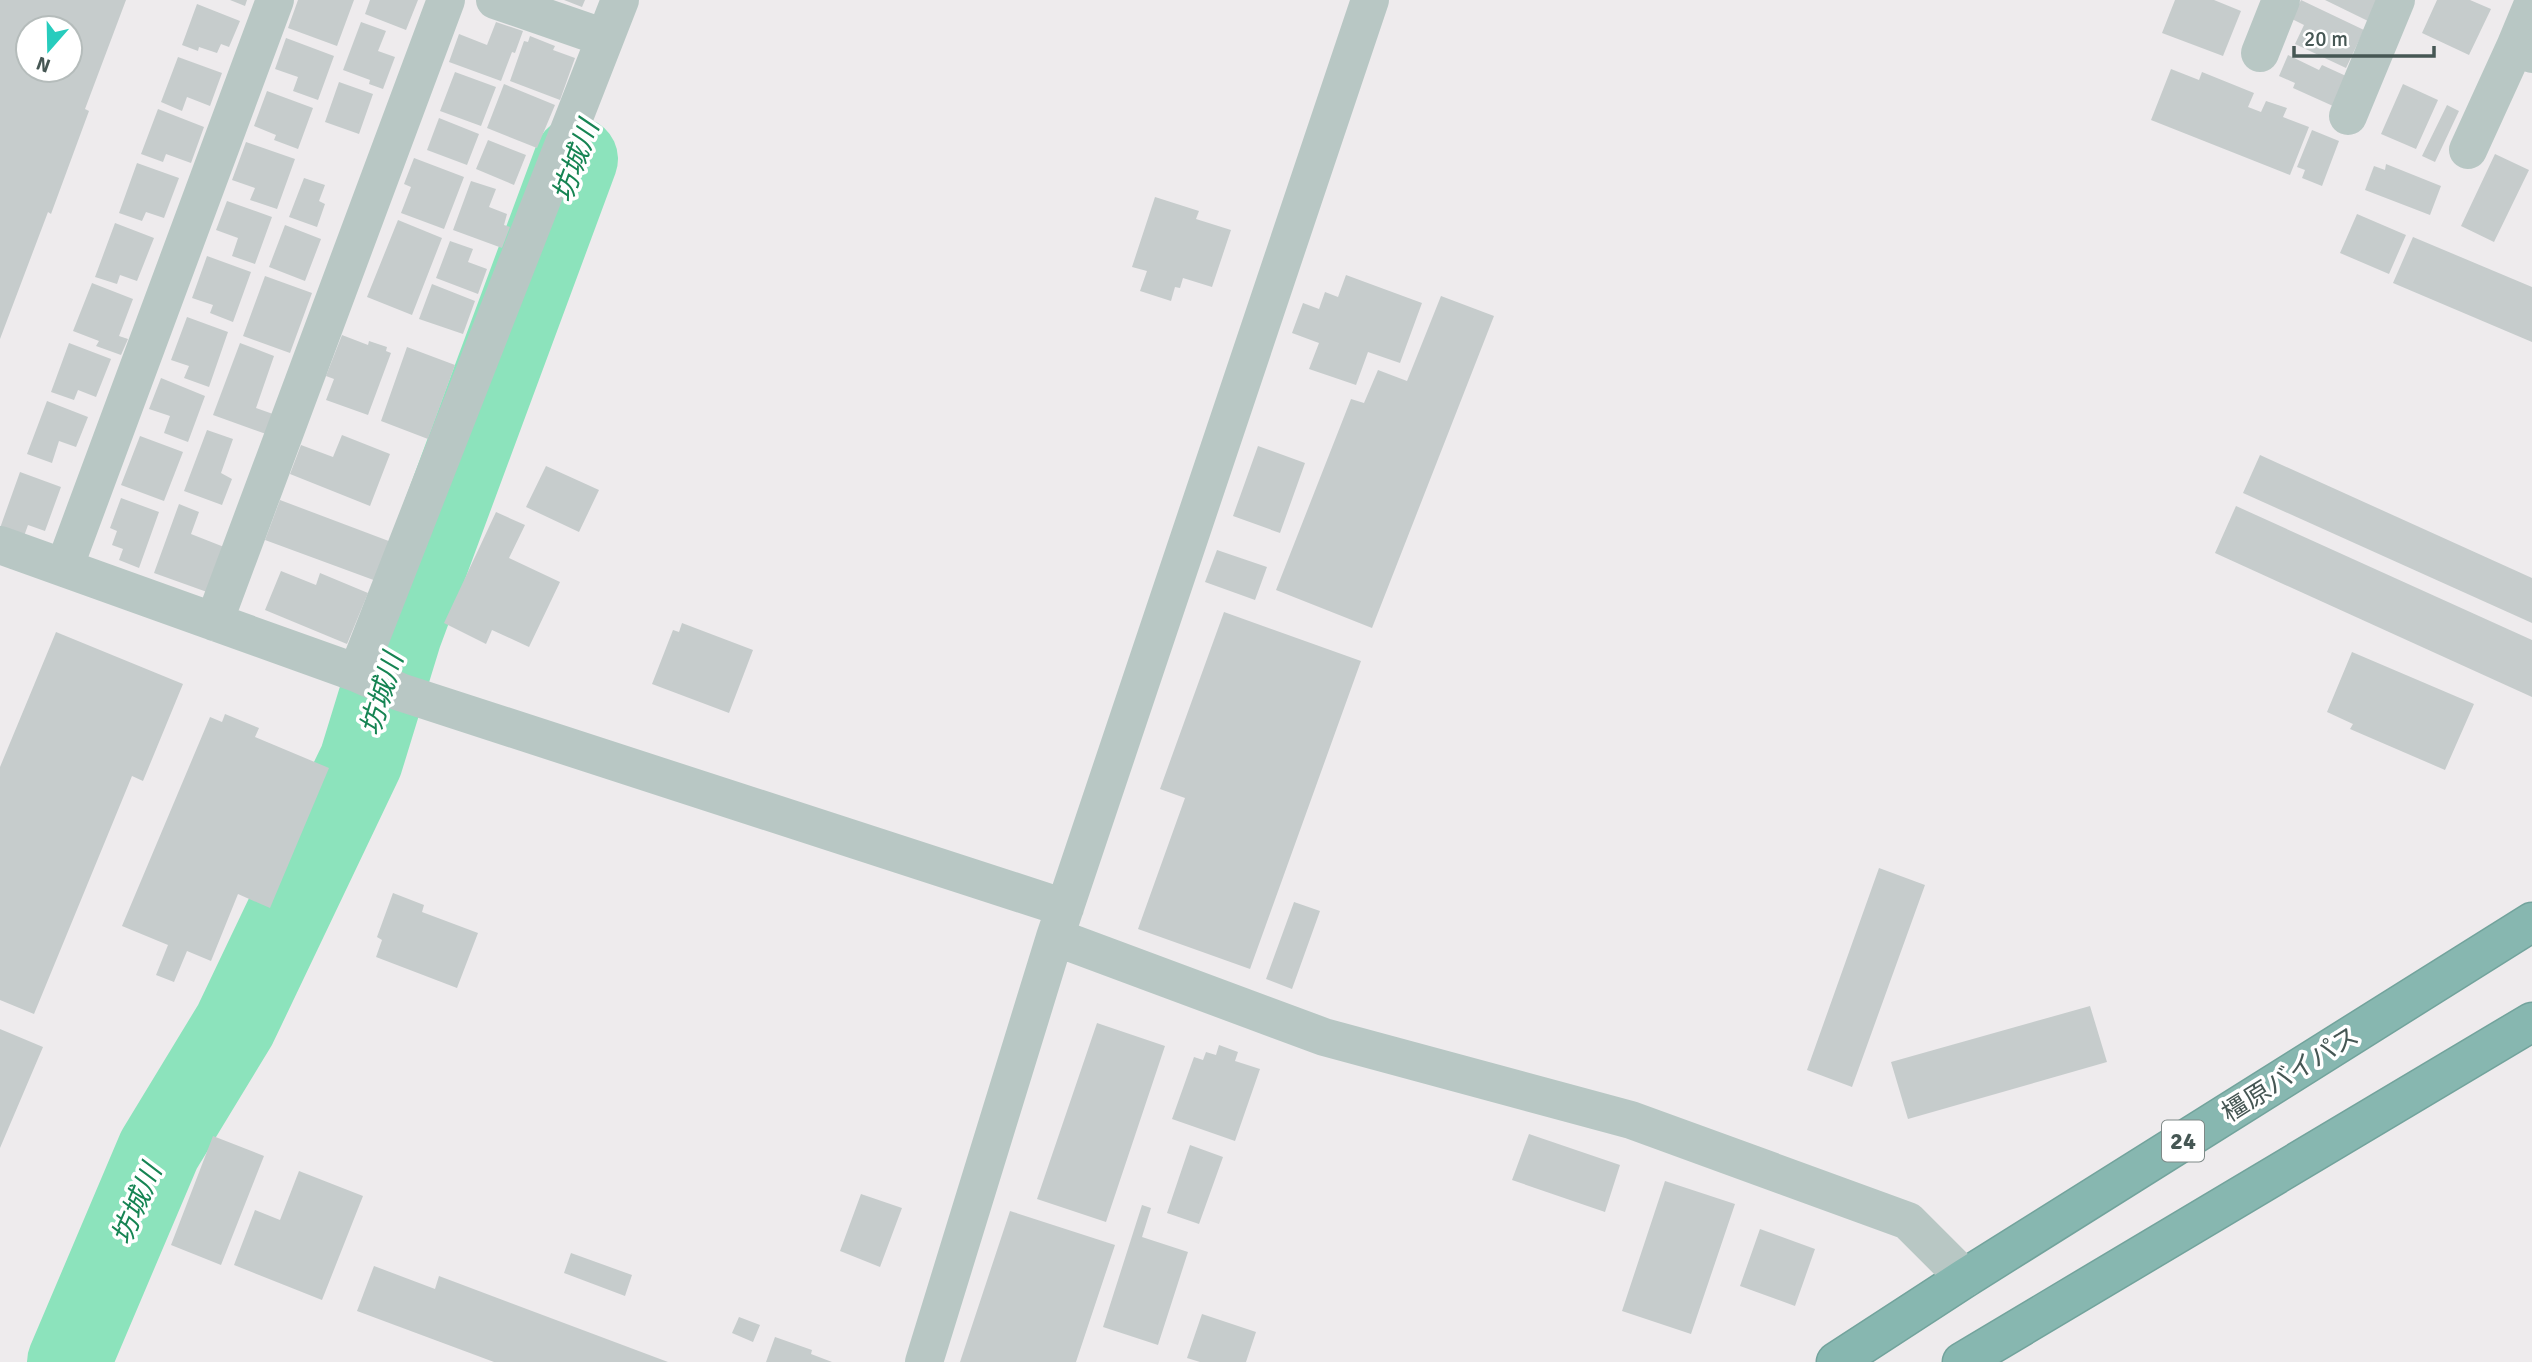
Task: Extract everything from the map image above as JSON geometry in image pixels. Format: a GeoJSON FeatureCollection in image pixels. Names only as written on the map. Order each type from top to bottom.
{"type":"FeatureCollection","features":[{"type":"Feature","properties":{"kind":"highway","name":"橿原バイパス"},"geometry":{"type":"LineString","coordinates":[[1836,1362],[2532,922]]}},
{"type":"Feature","properties":{"kind":"highway"},"geometry":{"type":"LineString","coordinates":[[1962,1362],[2532,1022]]}},
{"type":"Feature","properties":{"kind":"street"},"geometry":{"type":"LineString","coordinates":[[64,568],[275,0]]}},
{"type":"Feature","properties":{"kind":"street"},"geometry":{"type":"LineString","coordinates":[[214,622],[446,0]]}},
{"type":"Feature","properties":{"kind":"street"},"geometry":{"type":"LineString","coordinates":[[495,0],[605,38]]}},
{"type":"Feature","properties":{"kind":"street"},"geometry":{"type":"LineString","coordinates":[[378,682],[620,0]]}},
{"type":"Feature","properties":{"kind":"street"},"geometry":{"type":"LineString","coordinates":[[923,1362],[1060,923],[1370,0]]}},
{"type":"Feature","properties":{"kind":"street"},"geometry":{"type":"LineString","coordinates":[[2260,53],[2281,0]]}},
{"type":"Feature","properties":{"kind":"street"},"geometry":{"type":"LineString","coordinates":[[2348,116],[2396,0]]}},
{"type":"Feature","properties":{"kind":"street"},"geometry":{"type":"LineString","coordinates":[[2468,150],[2523,50],[2532,6]]}},
{"type":"Feature","properties":{"kind":"street"},"geometry":{"type":"LineString","coordinates":[[0,545],[1060,923],[1324,1037],[1631,1120],[1908,1221],[1965,1278]]}},
{"type":"Feature","properties":{"kind":"building"},"geometry":{"type":"Polygon","coordinates":[[[0,0],[126,0],[85,109],[89,111],[51,214],[48,212],[0,339],[0,0]]]}},
{"type":"Feature","properties":{"kind":"building"},"geometry":{"type":"Polygon","coordinates":[[[230,0],[247,0],[245,6],[230,0]]]}},
{"type":"Feature","properties":{"kind":"building"},"geometry":{"type":"Polygon","coordinates":[[[298,0],[354,0],[337,46],[288,28],[298,0]]]}},
{"type":"Feature","properties":{"kind":"building"},"geometry":{"type":"Polygon","coordinates":[[[370,0],[418,0],[406,30],[365,14],[370,0]]]}},
{"type":"Feature","properties":{"kind":"building"},"geometry":{"type":"Polygon","coordinates":[[[564,0],[585,0],[582,7],[564,0]]]}},
{"type":"Feature","properties":{"kind":"building"},"geometry":{"type":"Polygon","coordinates":[[[2175,0],[2214,0],[2241,11],[2223,56],[2162,33],[2175,0]]]}},
{"type":"Feature","properties":{"kind":"building"},"geometry":{"type":"Polygon","coordinates":[[[2301,0],[2364,30],[2346,68],[2295,44],[2304,25],[2292,19],[2301,0]]]}},
{"type":"Feature","properties":{"kind":"building"},"geometry":{"type":"Polygon","coordinates":[[[2325,0],[2377,0],[2368,21],[2325,0]]]}},
{"type":"Feature","properties":{"kind":"building"},"geometry":{"type":"Polygon","coordinates":[[[2437,0],[2470,0],[2491,9],[2469,55],[2422,33],[2437,0]]]}},
{"type":"Feature","properties":{"kind":"building"},"geometry":{"type":"Polygon","coordinates":[[[197,4],[240,21],[229,47],[221,44],[217,53],[199,47],[198,51],[182,45],[197,4]]]}},
{"type":"Feature","properties":{"kind":"building"},"geometry":{"type":"Polygon","coordinates":[[[361,22],[386,31],[378,51],[395,57],[383,89],[369,84],[370,80],[343,70],[361,22]]]}},
{"type":"Feature","properties":{"kind":"building"},"geometry":{"type":"Polygon","coordinates":[[[496,22],[523,31],[501,81],[449,62],[459,34],[487,45],[496,22]]]}},
{"type":"Feature","properties":{"kind":"building"},"geometry":{"type":"Polygon","coordinates":[[[530,36],[555,46],[553,50],[575,58],[560,100],[510,81],[524,41],[528,42],[530,36]]]}},
{"type":"Feature","properties":{"kind":"building"},"geometry":{"type":"Polygon","coordinates":[[[286,38],[334,56],[318,100],[293,91],[298,77],[275,69],[286,38]]]}},
{"type":"Feature","properties":{"kind":"building"},"geometry":{"type":"Polygon","coordinates":[[[2288,55],[2319,70],[2322,65],[2346,76],[2333,106],[2293,88],[2295,83],[2279,76],[2288,55]]]}},
{"type":"Feature","properties":{"kind":"building"},"geometry":{"type":"Polygon","coordinates":[[[178,57],[222,73],[210,106],[187,97],[182,111],[161,102],[178,57]]]}},
{"type":"Feature","properties":{"kind":"building"},"geometry":{"type":"Polygon","coordinates":[[[2171,69],[2199,80],[2202,72],[2254,93],[2248,107],[2261,112],[2266,101],[2287,108],[2283,117],[2309,127],[2290,175],[2151,120],[2171,69]]]}},
{"type":"Feature","properties":{"kind":"building"},"geometry":{"type":"Polygon","coordinates":[[[455,72],[496,87],[481,126],[440,111],[455,72]]]}},
{"type":"Feature","properties":{"kind":"building"},"geometry":{"type":"Polygon","coordinates":[[[339,82],[373,94],[359,134],[325,122],[339,82]]]}},
{"type":"Feature","properties":{"kind":"building"},"geometry":{"type":"Polygon","coordinates":[[[504,84],[555,105],[537,148],[487,128],[504,84]]]}},
{"type":"Feature","properties":{"kind":"building"},"geometry":{"type":"Polygon","coordinates":[[[2403,84],[2438,100],[2416,149],[2381,134],[2403,84]]]}},
{"type":"Feature","properties":{"kind":"building"},"geometry":{"type":"Polygon","coordinates":[[[267,91],[313,108],[298,149],[274,140],[276,135],[254,126],[267,91]]]}},
{"type":"Feature","properties":{"kind":"building"},"geometry":{"type":"Polygon","coordinates":[[[2447,105],[2459,111],[2435,162],[2422,156],[2447,105]]]}},
{"type":"Feature","properties":{"kind":"building"},"geometry":{"type":"Polygon","coordinates":[[[158,109],[204,127],[191,163],[166,154],[163,162],[141,154],[158,109]]]}},
{"type":"Feature","properties":{"kind":"building"},"geometry":{"type":"Polygon","coordinates":[[[439,118],[479,134],[467,165],[427,150],[439,118]]]}},
{"type":"Feature","properties":{"kind":"building"},"geometry":{"type":"Polygon","coordinates":[[[2312,130],[2339,141],[2322,186],[2302,178],[2305,170],[2297,167],[2312,130]]]}},
{"type":"Feature","properties":{"kind":"building"},"geometry":{"type":"Polygon","coordinates":[[[488,140],[526,155],[514,185],[476,169],[488,140]]]}},
{"type":"Feature","properties":{"kind":"building"},"geometry":{"type":"Polygon","coordinates":[[[246,142],[295,159],[277,209],[250,200],[255,188],[232,180],[246,142]]]}},
{"type":"Feature","properties":{"kind":"building"},"geometry":{"type":"Polygon","coordinates":[[[2495,154],[2529,170],[2494,242],[2461,226],[2495,154]]]}},
{"type":"Feature","properties":{"kind":"building"},"geometry":{"type":"Polygon","coordinates":[[[414,158],[464,177],[444,229],[401,213],[411,187],[404,184],[414,158]]]}},
{"type":"Feature","properties":{"kind":"building"},"geometry":{"type":"Polygon","coordinates":[[[137,163],[179,178],[164,218],[146,212],[142,221],[119,213],[137,163]]]}},
{"type":"Feature","properties":{"kind":"building"},"geometry":{"type":"Polygon","coordinates":[[[2386,164],[2441,186],[2430,215],[2365,190],[2374,166],[2385,170],[2386,164]]]}},
{"type":"Feature","properties":{"kind":"building"},"geometry":{"type":"Polygon","coordinates":[[[304,178],[325,185],[319,201],[325,204],[317,227],[289,217],[304,178]]]}},
{"type":"Feature","properties":{"kind":"building"},"geometry":{"type":"Polygon","coordinates":[[[471,181],[496,189],[489,207],[507,214],[504,225],[510,227],[502,248],[453,230],[471,181]]]}},
{"type":"Feature","properties":{"kind":"building"},"geometry":{"type":"Polygon","coordinates":[[[1155,197],[1199,211],[1196,219],[1231,230],[1212,287],[1183,278],[1180,288],[1175,287],[1171,301],[1140,291],[1147,271],[1132,267],[1155,197]]]}},
{"type":"Feature","properties":{"kind":"building"},"geometry":{"type":"Polygon","coordinates":[[[227,201],[272,217],[255,264],[232,256],[238,238],[216,230],[227,201]]]}},
{"type":"Feature","properties":{"kind":"building"},"geometry":{"type":"Polygon","coordinates":[[[2357,214],[2406,235],[2389,274],[2340,253],[2357,214]]]}},
{"type":"Feature","properties":{"kind":"building"},"geometry":{"type":"Polygon","coordinates":[[[398,220],[442,238],[412,315],[367,297],[398,220]]]}},
{"type":"Feature","properties":{"kind":"building"},"geometry":{"type":"Polygon","coordinates":[[[115,223],[154,238],[137,281],[120,275],[117,284],[95,277],[115,223]]]}},
{"type":"Feature","properties":{"kind":"building"},"geometry":{"type":"Polygon","coordinates":[[[285,225],[321,239],[305,281],[269,267],[285,225]]]}},
{"type":"Feature","properties":{"kind":"building"},"geometry":{"type":"Polygon","coordinates":[[[2413,237],[2532,287],[2532,342],[2393,283],[2413,237]]]}},
{"type":"Feature","properties":{"kind":"building"},"geometry":{"type":"Polygon","coordinates":[[[450,241],[473,249],[468,262],[487,269],[478,294],[436,278],[450,241]]]}},
{"type":"Feature","properties":{"kind":"building"},"geometry":{"type":"Polygon","coordinates":[[[207,256],[251,272],[233,322],[210,313],[213,305],[192,298],[207,256]]]}},
{"type":"Feature","properties":{"kind":"building"},"geometry":{"type":"Polygon","coordinates":[[[1346,275],[1422,303],[1400,363],[1368,352],[1356,385],[1309,369],[1319,343],[1292,333],[1303,303],[1319,309],[1325,292],[1338,297],[1346,275]]]}},
{"type":"Feature","properties":{"kind":"building"},"geometry":{"type":"Polygon","coordinates":[[[265,276],[312,293],[290,353],[243,336],[265,276]]]}},
{"type":"Feature","properties":{"kind":"building"},"geometry":{"type":"Polygon","coordinates":[[[92,283],[133,299],[119,336],[128,339],[121,355],[96,346],[99,341],[73,331],[92,283]]]}},
{"type":"Feature","properties":{"kind":"building"},"geometry":{"type":"Polygon","coordinates":[[[432,284],[475,301],[463,334],[419,319],[432,284]]]}},
{"type":"Feature","properties":{"kind":"building"},"geometry":{"type":"Polygon","coordinates":[[[1441,296],[1494,316],[1372,628],[1276,590],[1351,399],[1364,403],[1378,370],[1407,381],[1441,296]]]}},
{"type":"Feature","properties":{"kind":"building"},"geometry":{"type":"Polygon","coordinates":[[[187,317],[228,332],[209,387],[184,378],[189,366],[171,360],[187,317]]]}},
{"type":"Feature","properties":{"kind":"building"},"geometry":{"type":"Polygon","coordinates":[[[342,335],[368,345],[369,341],[387,347],[386,351],[391,353],[368,415],[326,400],[334,379],[326,376],[342,335]]]}},
{"type":"Feature","properties":{"kind":"building"},"geometry":{"type":"Polygon","coordinates":[[[69,343],[111,359],[96,397],[78,390],[74,400],[51,392],[69,343]]]}},
{"type":"Feature","properties":{"kind":"building"},"geometry":{"type":"Polygon","coordinates":[[[240,343],[274,356],[256,408],[273,414],[266,434],[213,415],[240,343]]]}},
{"type":"Feature","properties":{"kind":"building"},"geometry":{"type":"Polygon","coordinates":[[[407,347],[455,365],[428,439],[381,421],[407,347]]]}},
{"type":"Feature","properties":{"kind":"building"},"geometry":{"type":"Polygon","coordinates":[[[161,378],[205,396],[188,442],[164,433],[170,416],[149,409],[161,378]]]}},
{"type":"Feature","properties":{"kind":"building"},"geometry":{"type":"Polygon","coordinates":[[[47,401],[88,417],[76,447],[59,441],[52,463],[27,454],[47,401]]]}},
{"type":"Feature","properties":{"kind":"building"},"geometry":{"type":"Polygon","coordinates":[[[207,430],[233,439],[221,473],[232,479],[222,505],[184,491],[207,430]]]}},
{"type":"Feature","properties":{"kind":"building"},"geometry":{"type":"Polygon","coordinates":[[[342,435],[390,454],[370,506],[290,474],[301,445],[333,457],[342,435]]]}},
{"type":"Feature","properties":{"kind":"building"},"geometry":{"type":"Polygon","coordinates":[[[140,436],[183,452],[164,501],[121,485],[140,436]]]}},
{"type":"Feature","properties":{"kind":"building"},"geometry":{"type":"Polygon","coordinates":[[[1258,446],[1305,463],[1280,533],[1233,516],[1258,446]]]}},
{"type":"Feature","properties":{"kind":"building"},"geometry":{"type":"Polygon","coordinates":[[[2260,455],[2532,578],[2532,623],[2243,493],[2260,455]]]}},
{"type":"Feature","properties":{"kind":"building"},"geometry":{"type":"Polygon","coordinates":[[[546,466],[599,490],[579,532],[526,507],[546,466]]]}},
{"type":"Feature","properties":{"kind":"building"},"geometry":{"type":"Polygon","coordinates":[[[20,472],[61,487],[45,531],[28,525],[23,539],[0,528],[20,472]]]}},
{"type":"Feature","properties":{"kind":"building"},"geometry":{"type":"Polygon","coordinates":[[[121,498],[159,512],[139,568],[119,560],[123,549],[112,545],[117,531],[110,528],[121,498]]]}},
{"type":"Feature","properties":{"kind":"building"},"geometry":{"type":"Polygon","coordinates":[[[280,500],[394,543],[379,582],[265,540],[280,500]]]}},
{"type":"Feature","properties":{"kind":"building"},"geometry":{"type":"Polygon","coordinates":[[[179,504],[199,512],[191,534],[224,547],[207,592],[154,573],[179,504]]]}},
{"type":"Feature","properties":{"kind":"building"},"geometry":{"type":"Polygon","coordinates":[[[2236,506],[2532,640],[2532,697],[2215,553],[2236,506]]]}},
{"type":"Feature","properties":{"kind":"building"},"geometry":{"type":"Polygon","coordinates":[[[496,512],[525,525],[509,558],[560,582],[529,647],[492,630],[486,644],[444,623],[496,512]]]}},
{"type":"Feature","properties":{"kind":"building"},"geometry":{"type":"Polygon","coordinates":[[[1217,550],[1267,567],[1255,600],[1205,582],[1217,550]]]}},
{"type":"Feature","properties":{"kind":"building"},"geometry":{"type":"Polygon","coordinates":[[[281,571],[316,585],[320,573],[368,593],[347,644],[265,610],[281,571]]]}},
{"type":"Feature","properties":{"kind":"building"},"geometry":{"type":"Polygon","coordinates":[[[1224,612],[1361,661],[1250,969],[1138,929],[1185,798],[1160,789],[1224,612]]]}},
{"type":"Feature","properties":{"kind":"building"},"geometry":{"type":"Polygon","coordinates":[[[682,623],[753,650],[729,713],[652,684],[673,630],[679,632],[682,623]]]}},
{"type":"Feature","properties":{"kind":"building"},"geometry":{"type":"Polygon","coordinates":[[[56,632],[183,684],[143,781],[132,776],[34,1014],[0,1000],[0,767],[56,632]]]}},
{"type":"Feature","properties":{"kind":"building"},"geometry":{"type":"Polygon","coordinates":[[[2352,652],[2474,704],[2445,770],[2350,729],[2353,724],[2327,712],[2352,652]]]}},
{"type":"Feature","properties":{"kind":"building"},"geometry":{"type":"Polygon","coordinates":[[[225,714],[259,728],[255,737],[329,768],[270,908],[238,894],[211,961],[187,951],[174,982],[156,975],[168,945],[122,926],[210,717],[222,722],[225,714]]]}},
{"type":"Feature","properties":{"kind":"building"},"geometry":{"type":"Polygon","coordinates":[[[1879,868],[1925,885],[1852,1087],[1807,1070],[1879,868]]]}},
{"type":"Feature","properties":{"kind":"building"},"geometry":{"type":"Polygon","coordinates":[[[393,893],[424,905],[422,912],[478,933],[457,988],[376,957],[382,940],[377,937],[393,893]]]}},
{"type":"Feature","properties":{"kind":"building"},"geometry":{"type":"Polygon","coordinates":[[[1294,902],[1320,911],[1292,989],[1266,979],[1294,902]]]}},
{"type":"Feature","properties":{"kind":"building"},"geometry":{"type":"Polygon","coordinates":[[[2090,1006],[2107,1062],[1908,1119],[1891,1062],[2090,1006]]]}},
{"type":"Feature","properties":{"kind":"building"},"geometry":{"type":"Polygon","coordinates":[[[1097,1023],[1165,1046],[1106,1222],[1037,1199],[1097,1023]]]}},
{"type":"Feature","properties":{"kind":"building"},"geometry":{"type":"Polygon","coordinates":[[[0,1029],[43,1047],[0,1148],[0,1029]]]}},
{"type":"Feature","properties":{"kind":"building"},"geometry":{"type":"Polygon","coordinates":[[[1219,1045],[1238,1052],[1235,1061],[1260,1069],[1235,1141],[1172,1119],[1194,1057],[1203,1060],[1206,1052],[1216,1055],[1219,1045]]]}},
{"type":"Feature","properties":{"kind":"building"},"geometry":{"type":"Polygon","coordinates":[[[1529,1134],[1620,1165],[1605,1212],[1512,1180],[1529,1134]]]}},
{"type":"Feature","properties":{"kind":"building"},"geometry":{"type":"Polygon","coordinates":[[[213,1136],[264,1156],[221,1265],[171,1245],[213,1136]]]}},
{"type":"Feature","properties":{"kind":"building"},"geometry":{"type":"Polygon","coordinates":[[[1190,1145],[1223,1157],[1199,1224],[1167,1213],[1190,1145]]]}},
{"type":"Feature","properties":{"kind":"building"},"geometry":{"type":"Polygon","coordinates":[[[299,1171],[363,1196],[322,1300],[234,1265],[255,1210],[280,1220],[299,1171]]]}},
{"type":"Feature","properties":{"kind":"building"},"geometry":{"type":"Polygon","coordinates":[[[1665,1181],[1735,1204],[1691,1334],[1622,1311],[1665,1181]]]}},
{"type":"Feature","properties":{"kind":"building"},"geometry":{"type":"Polygon","coordinates":[[[861,1194],[902,1208],[880,1267],[840,1251],[861,1194]]]}},
{"type":"Feature","properties":{"kind":"building"},"geometry":{"type":"Polygon","coordinates":[[[1142,1205],[1151,1208],[1142,1237],[1188,1252],[1158,1345],[1103,1327],[1142,1205]]]}},
{"type":"Feature","properties":{"kind":"building"},"geometry":{"type":"Polygon","coordinates":[[[1010,1211],[1115,1245],[1076,1362],[960,1362],[1010,1211]]]}},
{"type":"Feature","properties":{"kind":"building"},"geometry":{"type":"Polygon","coordinates":[[[1760,1229],[1815,1249],[1795,1306],[1740,1286],[1760,1229]]]}},
{"type":"Feature","properties":{"kind":"building"},"geometry":{"type":"Polygon","coordinates":[[[571,1253],[632,1275],[625,1296],[564,1273],[571,1253]]]}},
{"type":"Feature","properties":{"kind":"building"},"geometry":{"type":"Polygon","coordinates":[[[374,1266],[435,1289],[439,1276],[668,1362],[494,1362],[357,1311],[374,1266]]]}},
{"type":"Feature","properties":{"kind":"building"},"geometry":{"type":"Polygon","coordinates":[[[1202,1314],[1256,1332],[1246,1362],[1200,1362],[1187,1358],[1202,1314]]]}},
{"type":"Feature","properties":{"kind":"building"},"geometry":{"type":"Polygon","coordinates":[[[739,1317],[760,1325],[753,1342],[732,1333],[739,1317]]]}},
{"type":"Feature","properties":{"kind":"building"},"geometry":{"type":"Polygon","coordinates":[[[775,1337],[812,1350],[811,1354],[832,1362],[766,1362],[775,1337]]]}},
{"type":"Feature","properties":{"kind":"waterway","name":"坊城川"},"geometry":{"type":"LineString","coordinates":[[69,1362],[159,1150],[235,1025],[361,761],[400,634],[576,159]]}}]}
